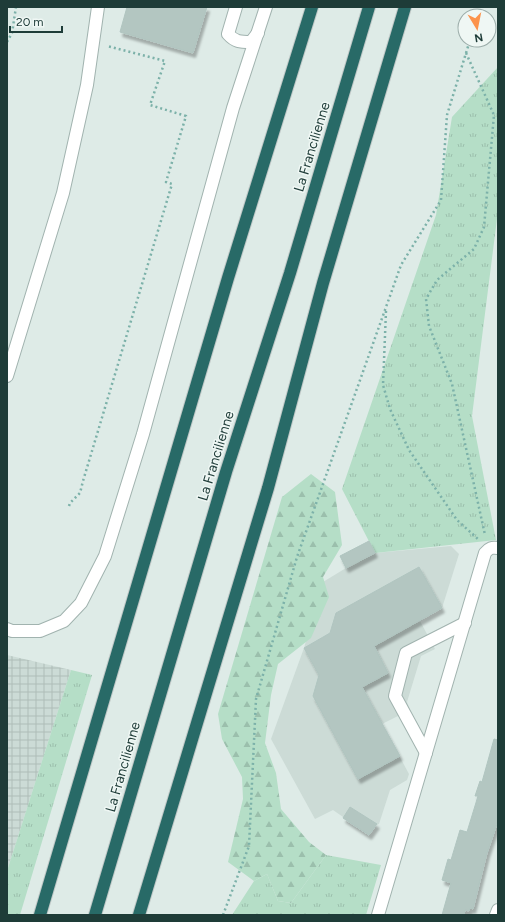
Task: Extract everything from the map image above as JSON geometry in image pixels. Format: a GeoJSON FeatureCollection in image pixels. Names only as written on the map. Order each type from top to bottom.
{"type":"FeatureCollection","features":[{"type":"Feature","properties":{"kind":"highway"},"geometry":{"type":"LineString","coordinates":[[40,915],[228,278],[312,7]]}},
{"type":"Feature","properties":{"kind":"highway","name":"La Francilienne"},"geometry":{"type":"LineString","coordinates":[[96,915],[224,479],[290,273],[369,7]]}},
{"type":"Feature","properties":{"kind":"highway"},"geometry":{"type":"LineString","coordinates":[[139,915],[268,488],[323,283],[404,7]]}},
{"type":"Feature","properties":{"kind":"street"},"geometry":{"type":"LineString","coordinates":[[7,376],[63,193],[87,84],[98,7]]}},
{"type":"Feature","properties":{"kind":"street"},"geometry":{"type":"LineString","coordinates":[[236,7],[228,34],[234,40],[239,42],[251,42],[258,33]]}},
{"type":"Feature","properties":{"kind":"street"},"geometry":{"type":"LineString","coordinates":[[7,629],[12,631],[40,631],[64,621],[81,604],[105,556],[143,434],[233,108],[266,7]]}},
{"type":"Feature","properties":{"kind":"street"},"geometry":{"type":"LineString","coordinates":[[378,915],[485,553],[493,548]]}},
{"type":"Feature","properties":{"kind":"street"},"geometry":{"type":"LineString","coordinates":[[426,753],[395,696],[406,653],[465,623]]}},
{"type":"Feature","properties":{"kind":"street"},"geometry":{"type":"LineString","coordinates":[[496,915],[498,910]]}},
{"type":"Feature","properties":{"kind":"path"},"geometry":{"type":"LineString","coordinates":[[7,42],[12,33],[16,7]]}},
{"type":"Feature","properties":{"kind":"path"},"geometry":{"type":"LineString","coordinates":[[69,506],[70,502],[80,493],[82,481],[172,184],[166,182],[186,116],[150,106],[165,61],[113,47],[93,44]]}},
{"type":"Feature","properties":{"kind":"path"},"geometry":{"type":"LineString","coordinates":[[223,915],[249,846],[256,699],[297,557],[401,265],[441,200],[447,115],[468,48]]}},
{"type":"Feature","properties":{"kind":"path"},"geometry":{"type":"LineString","coordinates":[[466,53],[494,115],[484,226],[474,249],[437,280],[426,299],[429,326],[452,384],[493,548]]}},
{"type":"Feature","properties":{"kind":"path"},"geometry":{"type":"LineString","coordinates":[[386,306],[383,385],[390,409],[409,450],[457,520],[493,548]]}},
{"type":"Feature","properties":{"kind":"shaded area"},"geometry":{"type":"Polygon","coordinates":[[[369,541],[375,553],[451,546],[459,554],[442,608],[420,621],[435,649],[421,656],[407,702],[410,710],[382,724],[409,774],[407,780],[390,790],[379,824],[376,825],[369,835],[333,810],[315,819],[271,739],[304,648],[323,582],[346,568],[340,556],[369,541]]]}},
{"type":"Feature","properties":{"kind":"shaded area"},"geometry":{"type":"Polygon","coordinates":[[[7,655],[71,670],[7,871],[7,655]]]}},
{"type":"Feature","properties":{"kind":"green space"},"geometry":{"type":"Polygon","coordinates":[[[498,67],[498,211],[472,416],[496,540],[375,553],[342,489],[436,215],[452,117],[498,67]]]}},
{"type":"Feature","properties":{"kind":"green space"},"geometry":{"type":"Polygon","coordinates":[[[311,474],[335,492],[342,545],[323,577],[329,597],[311,638],[278,664],[271,695],[265,743],[276,773],[281,809],[309,842],[326,855],[291,903],[278,901],[267,874],[254,881],[228,862],[243,799],[242,777],[222,739],[218,714],[282,497],[311,474]]]}},
{"type":"Feature","properties":{"kind":"green space"},"geometry":{"type":"Polygon","coordinates":[[[71,670],[92,675],[20,915],[7,915],[7,871],[71,670]]]}},
{"type":"Feature","properties":{"kind":"green space"},"geometry":{"type":"Polygon","coordinates":[[[326,855],[381,865],[366,915],[232,915],[254,881],[267,874],[278,901],[291,903],[326,855]]]}},
{"type":"Feature","properties":{"kind":"building"},"geometry":{"type":"Polygon","coordinates":[[[127,7],[207,7],[193,53],[120,32],[127,7]]]}},
{"type":"Feature","properties":{"kind":"building"},"geometry":{"type":"Polygon","coordinates":[[[369,541],[375,553],[346,568],[340,556],[369,541]]]}},
{"type":"Feature","properties":{"kind":"building"},"geometry":{"type":"Polygon","coordinates":[[[419,567],[442,608],[374,646],[388,673],[362,687],[400,756],[358,779],[313,696],[319,675],[304,648],[330,633],[336,613],[419,567]]]}},
{"type":"Feature","properties":{"kind":"building"},"geometry":{"type":"Polygon","coordinates":[[[494,739],[498,740],[498,821],[487,853],[473,909],[470,908],[469,911],[465,910],[464,915],[442,915],[451,883],[442,880],[448,859],[451,860],[460,830],[467,832],[478,796],[475,796],[480,781],[482,782],[494,739]]]}},
{"type":"Feature","properties":{"kind":"building"},"geometry":{"type":"Polygon","coordinates":[[[350,807],[377,824],[369,835],[343,818],[350,807]]]}}]}
